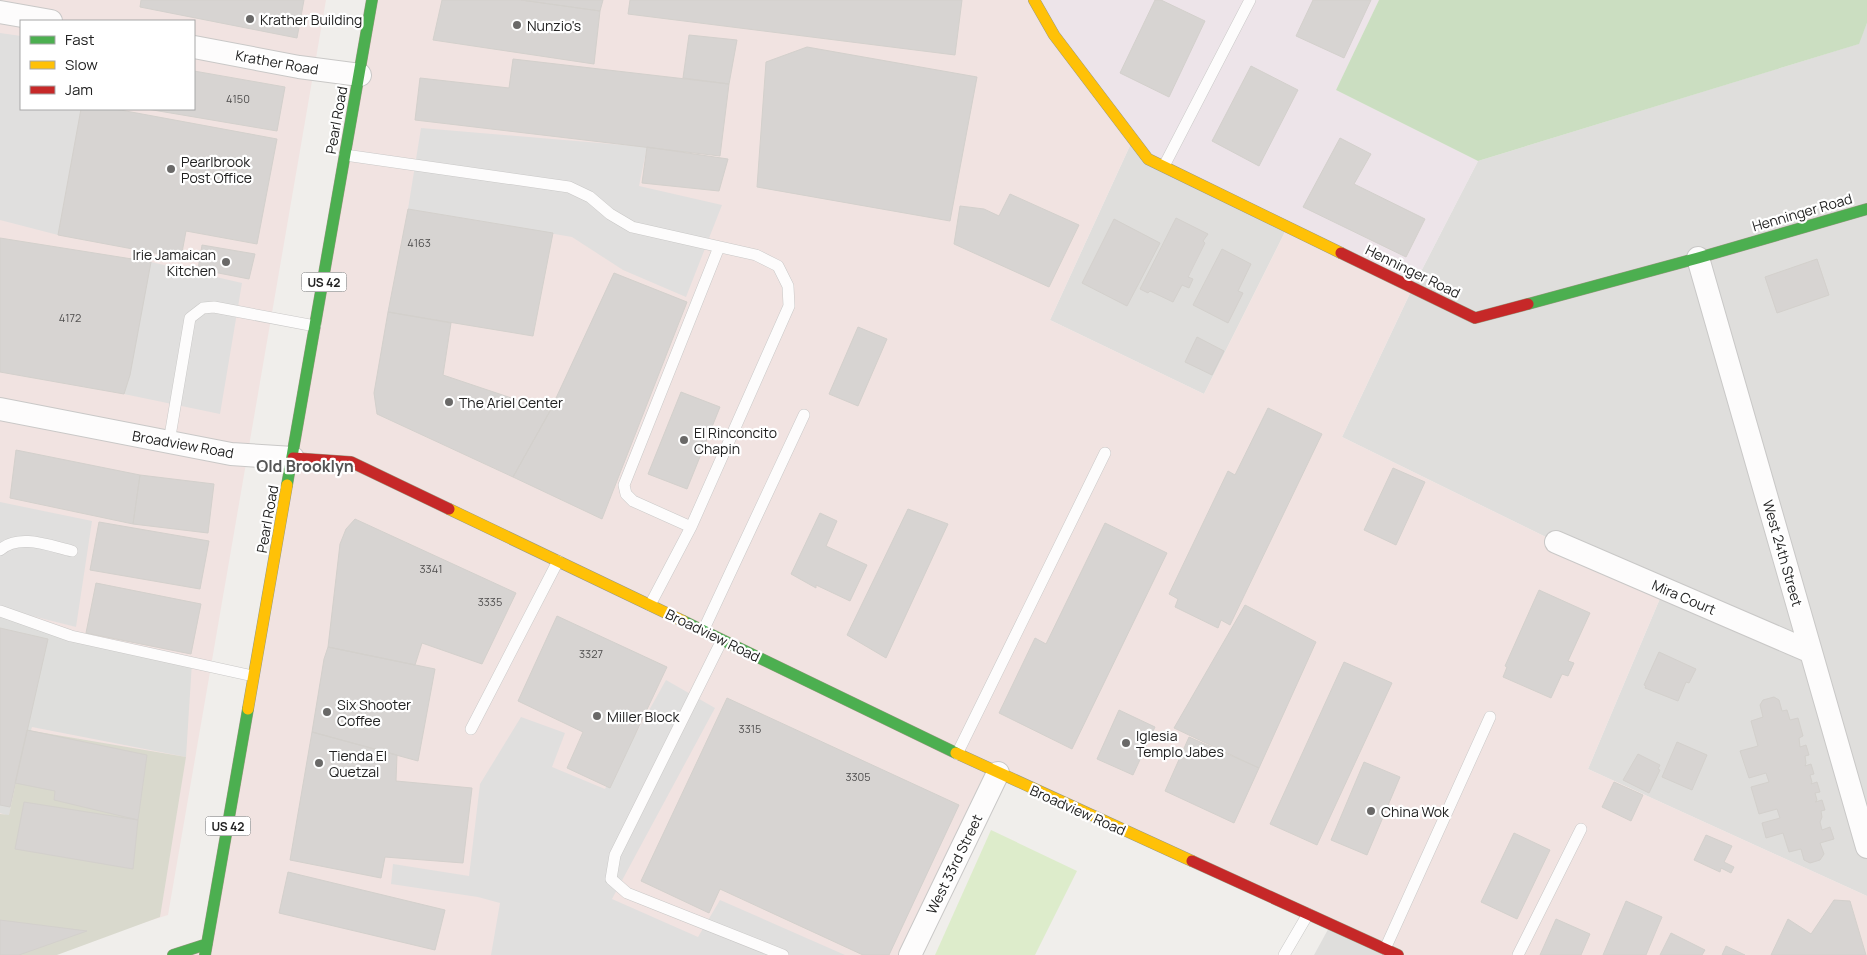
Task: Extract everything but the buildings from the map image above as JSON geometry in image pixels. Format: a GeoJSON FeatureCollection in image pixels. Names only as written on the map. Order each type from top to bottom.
{"type":"FeatureCollection","features":[{"type":"Feature","properties":{"kind":"main road","name":"Pearl Road"},"geometry":{"type":"LineString","coordinates":[[206,950],[372,0]]}},
{"type":"Feature","properties":{"kind":"main road","name":"Henninger Road"},"geometry":{"type":"LineString","coordinates":[[1034,0],[1054,35],[1148,159],[1475,318],[1698,258],[1867,209]]}},
{"type":"Feature","properties":{"kind":"main road","name":"Broadview Road"},"geometry":{"type":"LineString","coordinates":[[293,458],[351,462],[558,560],[957,754],[1398,955]]}},
{"type":"Feature","properties":{"kind":"main road"},"geometry":{"type":"LineString","coordinates":[[173,955],[206,950]]}},
{"type":"Feature","properties":{"kind":"street"},"geometry":{"type":"LineString","coordinates":[[0,12],[45,20]]}},
{"type":"Feature","properties":{"kind":"street","name":"Krather Road"},"geometry":{"type":"LineString","coordinates":[[195,47],[299,67],[360,75]]}},
{"type":"Feature","properties":{"kind":"street","name":"West 24th Street"},"geometry":{"type":"LineString","coordinates":[[1698,258],[1867,848]]}},
{"type":"Feature","properties":{"kind":"street","name":"Broadview Road"},"geometry":{"type":"LineString","coordinates":[[0,409],[231,454],[293,458]]}},
{"type":"Feature","properties":{"kind":"street","name":"Mira Court"},"geometry":{"type":"LineString","coordinates":[[1556,542],[1811,652]]}},
{"type":"Feature","properties":{"kind":"street","name":"West 33rd Street"},"geometry":{"type":"LineString","coordinates":[[910,955],[998,773]]}},
{"type":"Feature","properties":{"kind":"lane"},"geometry":{"type":"LineString","coordinates":[[1164,166],[1250,0]]}},
{"type":"Feature","properties":{"kind":"lane"},"geometry":{"type":"LineString","coordinates":[[345,155],[569,187],[590,197],[610,214],[632,227],[756,255],[778,266],[788,286],[790,306],[691,527],[650,605]]}},
{"type":"Feature","properties":{"kind":"lane"},"geometry":{"type":"LineString","coordinates":[[691,527],[633,501],[626,494],[624,485],[719,247]]}},
{"type":"Feature","properties":{"kind":"lane"},"geometry":{"type":"LineString","coordinates":[[169,442],[190,318],[203,308],[214,307],[255,313],[316,326]]}},
{"type":"Feature","properties":{"kind":"lane"},"geometry":{"type":"LineString","coordinates":[[703,631],[804,415]]}},
{"type":"Feature","properties":{"kind":"lane"},"geometry":{"type":"LineString","coordinates":[[957,754],[1105,453]]}},
{"type":"Feature","properties":{"kind":"lane"},"geometry":{"type":"LineString","coordinates":[[0,550],[16,542],[36,543],[72,552]]}},
{"type":"Feature","properties":{"kind":"lane"},"geometry":{"type":"LineString","coordinates":[[472,729],[558,560]]}},
{"type":"Feature","properties":{"kind":"lane"},"geometry":{"type":"LineString","coordinates":[[0,611],[71,636],[253,676]]}},
{"type":"Feature","properties":{"kind":"lane"},"geometry":{"type":"LineString","coordinates":[[722,640],[615,855],[611,879],[627,893],[783,955]]}},
{"type":"Feature","properties":{"kind":"lane"},"geometry":{"type":"LineString","coordinates":[[1385,949],[1490,717]]}},
{"type":"Feature","properties":{"kind":"lane"},"geometry":{"type":"LineString","coordinates":[[1518,955],[1581,829]]}},
{"type":"Feature","properties":{"kind":"lane"},"geometry":{"type":"LineString","coordinates":[[1284,955],[1308,914]]}},
{"type":"Feature","properties":{"kind":"shaded area"},"geometry":{"type":"Polygon","coordinates":[[[0,0],[326,0],[168,915],[40,955],[0,955],[0,0]]]}},
{"type":"Feature","properties":{"kind":"shaded area"},"geometry":{"type":"Polygon","coordinates":[[[372,0],[1034,0],[1133,139],[1050,320],[1204,394],[1288,226],[1413,287],[1342,437],[1556,542],[1664,589],[1588,769],[1867,896],[1867,955],[1398,955],[998,773],[910,955],[173,955],[207,944],[372,0]]]}},
{"type":"Feature","properties":{"kind":"shaded area"},"geometry":{"type":"Polygon","coordinates":[[[1034,0],[1379,0],[1336,90],[1478,161],[1413,287],[1148,159],[1034,0]]]}},
{"type":"Feature","properties":{"kind":"shaded area"},"geometry":{"type":"Polygon","coordinates":[[[1867,23],[1867,896],[1588,769],[1664,589],[1556,542],[1342,437],[1413,287],[1478,161],[1858,44],[1867,23]]]}},
{"type":"Feature","properties":{"kind":"shaded area"},"geometry":{"type":"Polygon","coordinates":[[[0,33],[20,36],[20,110],[81,110],[58,235],[0,220],[0,33]]]}},
{"type":"Feature","properties":{"kind":"shaded area"},"geometry":{"type":"Polygon","coordinates":[[[421,128],[647,147],[639,186],[722,205],[686,297],[623,270],[572,237],[408,209],[421,128]]]}},
{"type":"Feature","properties":{"kind":"shaded area"},"geometry":{"type":"Polygon","coordinates":[[[1133,139],[1288,226],[1204,394],[1050,320],[1133,139]]]}},
{"type":"Feature","properties":{"kind":"shaded area"},"geometry":{"type":"Polygon","coordinates":[[[151,262],[242,283],[220,414],[124,394],[151,262]]]}},
{"type":"Feature","properties":{"kind":"shaded area"},"geometry":{"type":"Polygon","coordinates":[[[0,502],[92,521],[76,627],[0,608],[0,502]]]}},
{"type":"Feature","properties":{"kind":"shaded area"},"geometry":{"type":"Polygon","coordinates":[[[0,616],[192,662],[186,757],[32,727],[18,770],[9,816],[0,813],[0,616]]]}},
{"type":"Feature","properties":{"kind":"shaded area"},"geometry":{"type":"Polygon","coordinates":[[[666,680],[715,708],[612,899],[698,937],[720,900],[845,955],[491,955],[500,903],[478,897],[391,884],[393,864],[469,876],[480,784],[521,717],[565,733],[552,767],[605,789],[666,680]]]}},
{"type":"Feature","properties":{"kind":"shaded area"},"geometry":{"type":"Polygon","coordinates":[[[27,730],[186,757],[160,917],[57,955],[0,955],[0,814],[9,815],[27,730]]]}},
{"type":"Feature","properties":{"kind":"shaded area"},"geometry":{"type":"Polygon","coordinates":[[[1331,924],[1398,955],[1314,955],[1331,924]]]}},
{"type":"Feature","properties":{"kind":"green space"},"geometry":{"type":"Polygon","coordinates":[[[1379,0],[1867,0],[1867,23],[1859,44],[1478,161],[1336,90],[1379,0]]]}},
{"type":"Feature","properties":{"kind":"green space"},"geometry":{"type":"Polygon","coordinates":[[[991,830],[1077,871],[1035,955],[935,955],[991,830]]]}},
{"type":"Feature","properties":{"kind":"traffic: fast"},"geometry":{"type":"LineString","coordinates":[[287,485],[372,0]]}},
{"type":"Feature","properties":{"kind":"traffic: fast"},"geometry":{"type":"LineString","coordinates":[[1528,304],[1698,258],[1867,209]]}},
{"type":"Feature","properties":{"kind":"traffic: fast"},"geometry":{"type":"LineString","coordinates":[[683,621],[956,753]]}},
{"type":"Feature","properties":{"kind":"traffic: fast"},"geometry":{"type":"LineString","coordinates":[[205,955],[248,709]]}},
{"type":"Feature","properties":{"kind":"traffic: fast"},"geometry":{"type":"LineString","coordinates":[[173,955],[207,944]]}},
{"type":"Feature","properties":{"kind":"traffic: slow"},"geometry":{"type":"LineString","coordinates":[[1034,0],[1054,35],[1148,159],[1341,253]]}},
{"type":"Feature","properties":{"kind":"traffic: slow"},"geometry":{"type":"LineString","coordinates":[[248,709],[287,485]]}},
{"type":"Feature","properties":{"kind":"traffic: slow"},"geometry":{"type":"LineString","coordinates":[[449,509],[683,621]]}},
{"type":"Feature","properties":{"kind":"traffic: slow"},"geometry":{"type":"LineString","coordinates":[[956,753],[1192,861]]}},
{"type":"Feature","properties":{"kind":"traffic: jam"},"geometry":{"type":"LineString","coordinates":[[1341,253],[1475,318],[1528,304]]}},
{"type":"Feature","properties":{"kind":"traffic: jam"},"geometry":{"type":"LineString","coordinates":[[293,458],[351,462],[449,509]]}},
{"type":"Feature","properties":{"kind":"traffic: jam"},"geometry":{"type":"LineString","coordinates":[[1192,861],[1398,955]]}},
{"type":"Feature","properties":{"kind":"place","name":"Krather Building"},"geometry":{"type":"Point","coordinates":[250,19]}},
{"type":"Feature","properties":{"kind":"place","name":"Nunzio's"},"geometry":{"type":"Point","coordinates":[517,25]}},
{"type":"Feature","properties":{"kind":"place","name":"Pearlbrook Post Office"},"geometry":{"type":"Point","coordinates":[171,169]}},
{"type":"Feature","properties":{"kind":"place","name":"Irie Jamaican Kitchen"},"geometry":{"type":"Point","coordinates":[226,262]}},
{"type":"Feature","properties":{"kind":"place","name":"The Ariel Center"},"geometry":{"type":"Point","coordinates":[449,402]}},
{"type":"Feature","properties":{"kind":"place","name":"El Rinconcito Chapin"},"geometry":{"type":"Point","coordinates":[684,440]}},
{"type":"Feature","properties":{"kind":"place","name":"Six Shooter Coffee"},"geometry":{"type":"Point","coordinates":[327,712]}},
{"type":"Feature","properties":{"kind":"place","name":"Miller Block"},"geometry":{"type":"Point","coordinates":[597,716]}},
{"type":"Feature","properties":{"kind":"place","name":"Iglesia Templo Jabes"},"geometry":{"type":"Point","coordinates":[1126,743]}},
{"type":"Feature","properties":{"kind":"place","name":"Tienda El Quetzal"},"geometry":{"type":"Point","coordinates":[319,763]}},
{"type":"Feature","properties":{"kind":"place","name":"China Wok"},"geometry":{"type":"Point","coordinates":[1371,811]}},
{"type":"Feature","properties":{"kind":"district","name":"Old Brooklyn"},"geometry":{"type":"Point","coordinates":[305,466]}}]}
